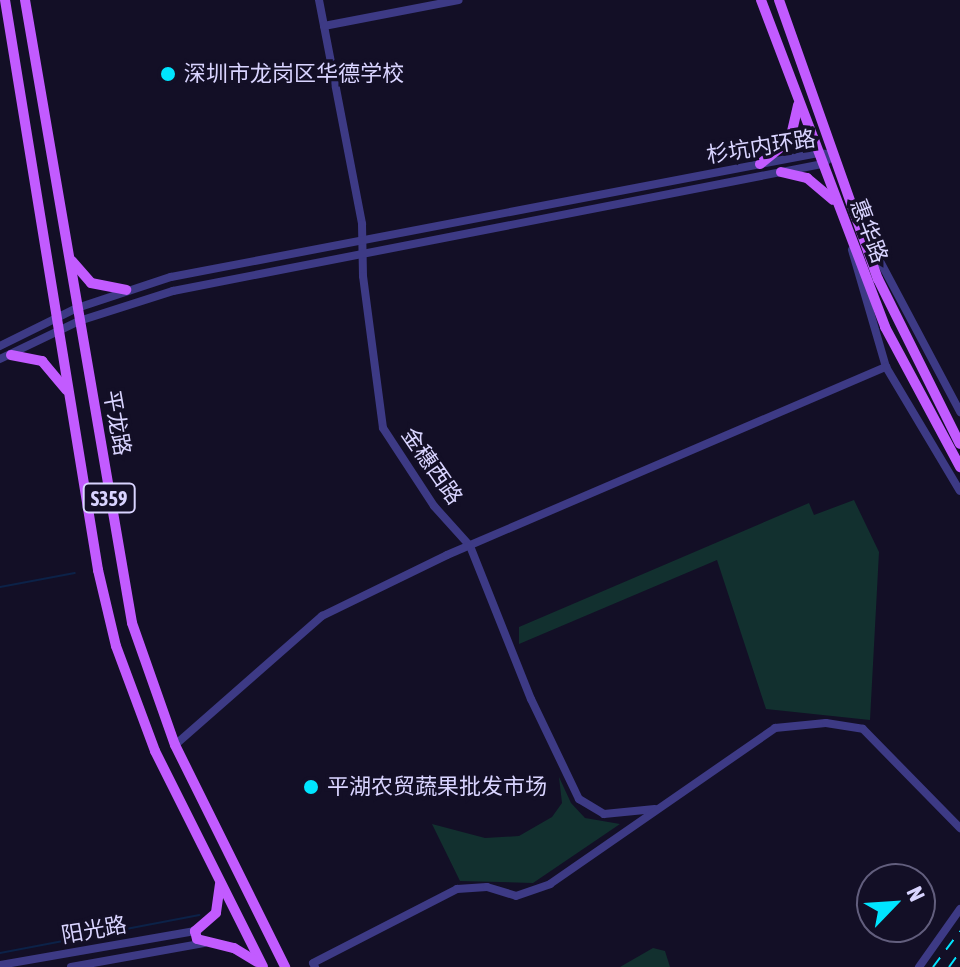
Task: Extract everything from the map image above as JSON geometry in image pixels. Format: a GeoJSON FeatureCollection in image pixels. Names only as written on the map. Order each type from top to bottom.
{"type":"FeatureCollection","features":[{"type":"Feature","properties":{"kind":"main road","name":"平龙路"},"geometry":{"type":"LineString","coordinates":[[5,0],[70,402],[116,646],[155,751],[262,967]]}},
{"type":"Feature","properties":{"kind":"main road","name":"平龙路"},"geometry":{"type":"LineString","coordinates":[[25,0],[132,623],[175,745],[285,967]]}},
{"type":"Feature","properties":{"kind":"main road","name":"惠华路"},"geometry":{"type":"LineString","coordinates":[[761,0],[885,327],[960,467]]}},
{"type":"Feature","properties":{"kind":"main road","name":"惠华路"},"geometry":{"type":"LineString","coordinates":[[779,0],[857,222],[897,323],[960,444]]}},
{"type":"Feature","properties":{"kind":"main road"},"geometry":{"type":"LineString","coordinates":[[760,164],[790,140],[798,99]]}},
{"type":"Feature","properties":{"kind":"main road"},"geometry":{"type":"LineString","coordinates":[[781,172],[818,184],[838,206]]}},
{"type":"Feature","properties":{"kind":"main road"},"geometry":{"type":"LineString","coordinates":[[68,251],[91,283],[126,290]]}},
{"type":"Feature","properties":{"kind":"main road"},"geometry":{"type":"LineString","coordinates":[[6,357],[33,358],[49,367],[70,402]]}},
{"type":"Feature","properties":{"kind":"main road"},"geometry":{"type":"LineString","coordinates":[[218,875],[216,913],[195,931],[204,943],[244,952],[262,967]]}},
{"type":"Feature","properties":{"kind":"street","name":"金穗西路"},"geometry":{"type":"LineString","coordinates":[[319,0],[362,239],[383,428],[434,506],[470,546],[531,699],[579,799],[604,814],[655,809]]}},
{"type":"Feature","properties":{"kind":"street"},"geometry":{"type":"LineString","coordinates":[[324,26],[459,0]]}},
{"type":"Feature","properties":{"kind":"street","name":"杉坑内环路"},"geometry":{"type":"LineString","coordinates":[[0,346],[77,308],[126,290],[362,239],[818,153],[834,155]]}},
{"type":"Feature","properties":{"kind":"street","name":"杉坑内环路"},"geometry":{"type":"LineString","coordinates":[[6,357],[79,321],[173,291],[822,164],[834,155]]}},
{"type":"Feature","properties":{"kind":"street"},"geometry":{"type":"LineString","coordinates":[[857,222],[960,412]]}},
{"type":"Feature","properties":{"kind":"street"},"geometry":{"type":"LineString","coordinates":[[846,226],[886,367],[960,491]]}},
{"type":"Feature","properties":{"kind":"street"},"geometry":{"type":"LineString","coordinates":[[175,745],[322,616],[470,546],[886,367]]}},
{"type":"Feature","properties":{"kind":"street"},"geometry":{"type":"LineString","coordinates":[[314,965],[457,889],[487,887],[516,896],[531,893],[775,728],[826,723],[874,734],[960,828]]}},
{"type":"Feature","properties":{"kind":"street"},"geometry":{"type":"LineString","coordinates":[[919,967],[960,909]]}},
{"type":"Feature","properties":{"kind":"street","name":"阳光路"},"geometry":{"type":"LineString","coordinates":[[0,965],[195,931]]}},
{"type":"Feature","properties":{"kind":"street","name":"阳光路"},"geometry":{"type":"LineString","coordinates":[[71,967],[204,943]]}},
{"type":"Feature","properties":{"kind":"green space"},"geometry":{"type":"Polygon","coordinates":[[[854,500],[879,552],[870,720],[766,709],[717,560],[519,644],[519,627],[809,503],[814,515],[854,500]]]}},
{"type":"Feature","properties":{"kind":"green space"},"geometry":{"type":"Polygon","coordinates":[[[559,777],[571,803],[585,818],[620,824],[533,883],[460,881],[432,824],[485,838],[519,836],[552,817],[562,803],[559,777]]]}},
{"type":"Feature","properties":{"kind":"green space"},"geometry":{"type":"Polygon","coordinates":[[[653,948],[665,951],[670,967],[620,967],[653,948]]]}},
{"type":"Feature","properties":{"kind":"waterway"},"geometry":{"type":"LineString","coordinates":[[0,587],[75,573]]}},
{"type":"Feature","properties":{"kind":"waterway"},"geometry":{"type":"LineString","coordinates":[[0,953],[199,915]]}},
{"type":"Feature","properties":{"kind":"railway"},"geometry":{"type":"LineString","coordinates":[[933,967],[960,931]]}},
{"type":"Feature","properties":{"kind":"railway"},"geometry":{"type":"LineString","coordinates":[[949,967],[960,952]]}},
{"type":"Feature","properties":{"kind":"place","name":"深圳市龙岗区华德学校"},"geometry":{"type":"Point","coordinates":[168,74]}},
{"type":"Feature","properties":{"kind":"place","name":"平湖农贸蔬果批发市场"},"geometry":{"type":"Point","coordinates":[311,787]}}]}
